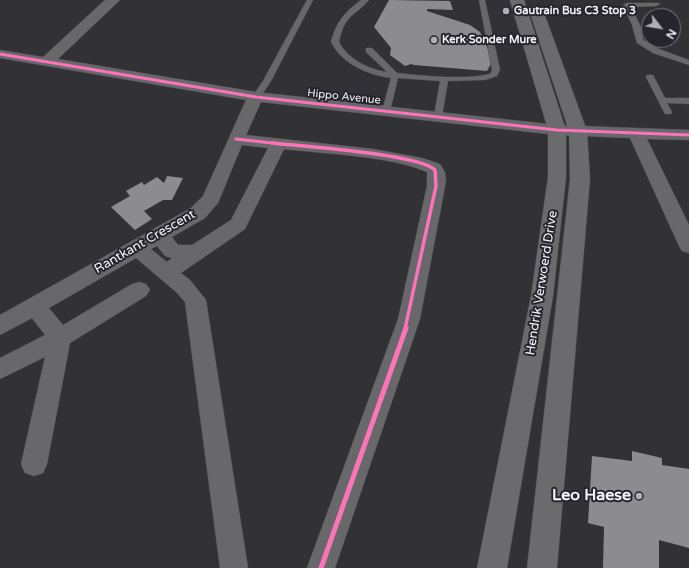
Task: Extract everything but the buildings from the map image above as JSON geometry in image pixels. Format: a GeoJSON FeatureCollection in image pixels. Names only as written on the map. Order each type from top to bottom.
{"type":"FeatureCollection","features":[{"type":"Feature","properties":{"kind":"main road","name":"Hendrik Verwoerd Drive"},"geometry":{"type":"LineString","coordinates":[[492,568],[542,296],[557,177],[567,130],[517,0]]}},
{"type":"Feature","properties":{"kind":"main road","name":"Hendrik Verwoerd Drive"},"geometry":{"type":"LineString","coordinates":[[532,0],[567,130],[580,187],[542,568]]}},
{"type":"Feature","properties":{"kind":"street"},"geometry":{"type":"LineString","coordinates":[[46,62],[114,0]]}},
{"type":"Feature","properties":{"kind":"street","name":"Hippo Avenue"},"geometry":{"type":"LineString","coordinates":[[0,54],[256,97],[567,130],[689,135]]}},
{"type":"Feature","properties":{"kind":"street","name":"Rantkant Crescent"},"geometry":{"type":"LineString","coordinates":[[0,326],[198,213],[211,199],[236,139],[256,97]]}},
{"type":"Feature","properties":{"kind":"street"},"geometry":{"type":"LineString","coordinates":[[636,133],[689,246]]}},
{"type":"Feature","properties":{"kind":"street"},"geometry":{"type":"LineString","coordinates":[[236,139],[401,158],[433,167],[437,177],[409,319],[320,568]]}},
{"type":"Feature","properties":{"kind":"street"},"geometry":{"type":"LineString","coordinates":[[166,273],[238,224],[245,214],[278,144]]}},
{"type":"Feature","properties":{"kind":"street"},"geometry":{"type":"LineString","coordinates":[[160,236],[172,251],[185,251],[192,256]]}},
{"type":"Feature","properties":{"kind":"street"},"geometry":{"type":"LineString","coordinates":[[137,248],[183,286],[195,300],[234,568]]}},
{"type":"Feature","properties":{"kind":"street"},"geometry":{"type":"LineString","coordinates":[[0,369],[60,338],[139,290]]}},
{"type":"Feature","properties":{"kind":"street"},"geometry":{"type":"LineString","coordinates":[[34,464],[60,338],[35,306]]}},
{"type":"Feature","properties":{"kind":"lane"},"geometry":{"type":"LineString","coordinates":[[256,97],[310,0]]}},
{"type":"Feature","properties":{"kind":"lane"},"geometry":{"type":"LineString","coordinates":[[366,0],[347,13],[341,20],[334,42],[336,46],[365,69],[375,73],[395,76],[485,78],[496,73],[482,0]]}},
{"type":"Feature","properties":{"kind":"lane"},"geometry":{"type":"LineString","coordinates":[[656,4],[627,5],[636,26],[640,41],[656,51],[689,63]]}},
{"type":"Feature","properties":{"kind":"lane"},"geometry":{"type":"LineString","coordinates":[[369,50],[395,76]]}},
{"type":"Feature","properties":{"kind":"lane"},"geometry":{"type":"LineString","coordinates":[[386,111],[395,76]]}},
{"type":"Feature","properties":{"kind":"lane"},"geometry":{"type":"LineString","coordinates":[[650,77],[668,112]]}},
{"type":"Feature","properties":{"kind":"lane"},"geometry":{"type":"LineString","coordinates":[[438,116],[444,78]]}},
{"type":"Feature","properties":{"kind":"lane"},"geometry":{"type":"LineString","coordinates":[[662,100],[689,101]]}},
{"type":"Feature","properties":{"kind":"cycle path"},"geometry":{"type":"LineString","coordinates":[[0,54],[256,97],[557,130],[689,135]]}},
{"type":"Feature","properties":{"kind":"cycle path"},"geometry":{"type":"LineString","coordinates":[[236,139],[373,154],[422,163],[434,168],[437,174],[436,186],[409,319],[321,568]]}},
{"type":"Feature","properties":{"kind":"place","name":"Gautrain Bus C3 Stop 3"},"geometry":{"type":"Point","coordinates":[506,11]}},
{"type":"Feature","properties":{"kind":"place","name":"Kerk Sonder Mure"},"geometry":{"type":"Point","coordinates":[434,40]}},
{"type":"Feature","properties":{"kind":"place","name":"Leo Haese"},"geometry":{"type":"Point","coordinates":[639,496]}}]}
